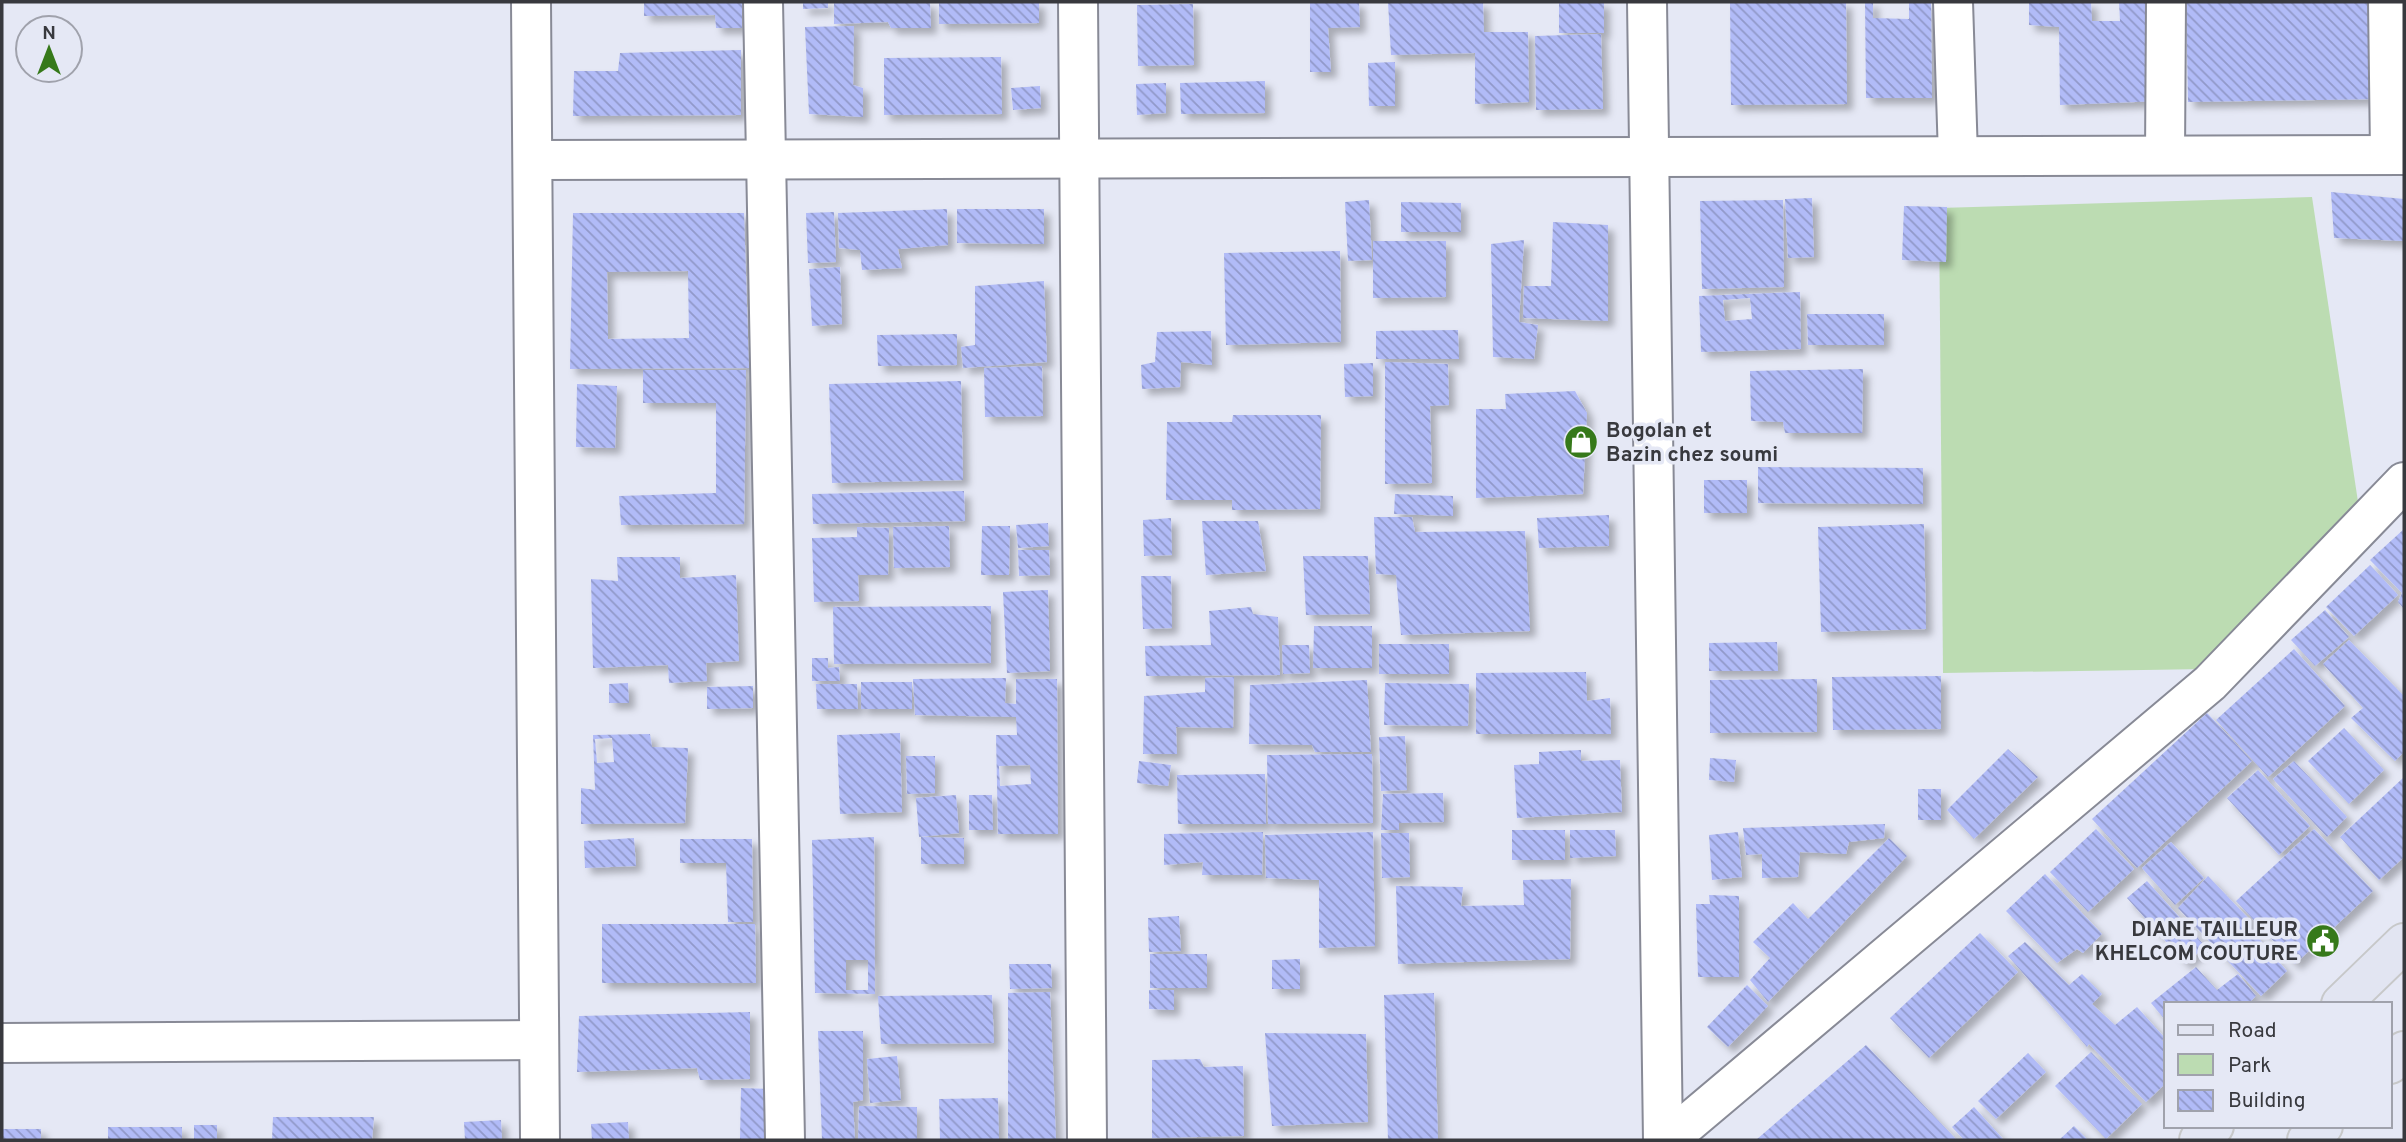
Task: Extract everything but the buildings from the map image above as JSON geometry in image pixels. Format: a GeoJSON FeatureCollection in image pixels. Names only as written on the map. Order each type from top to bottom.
{"type":"FeatureCollection","features":[{"type":"Feature","properties":{"kind":"main road"},"geometry":{"type":"LineString","coordinates":[[2343,1002],[2404,943]]}},
{"type":"Feature","properties":{"kind":"main road"},"geometry":{"type":"LineString","coordinates":[[2199,1140],[2212,1128]]}},
{"type":"Feature","properties":{"kind":"main road"},"geometry":{"type":"LineString","coordinates":[[2307,1140],[2321,1128]]}},
{"type":"Feature","properties":{"kind":"street"},"geometry":{"type":"LineString","coordinates":[[531,2],[540,1140]]}},
{"type":"Feature","properties":{"kind":"street"},"geometry":{"type":"LineString","coordinates":[[763,2],[785,1140]]}},
{"type":"Feature","properties":{"kind":"street"},"geometry":{"type":"LineString","coordinates":[[1077,2],[1087,1140]]}},
{"type":"Feature","properties":{"kind":"street"},"geometry":{"type":"LineString","coordinates":[[1647,2],[1665,1140]]}},
{"type":"Feature","properties":{"kind":"street"},"geometry":{"type":"LineString","coordinates":[[1953,2],[1958,156]]}},
{"type":"Feature","properties":{"kind":"street"},"geometry":{"type":"LineString","coordinates":[[2165,155],[2166,2]]}},
{"type":"Feature","properties":{"kind":"street"},"geometry":{"type":"LineString","coordinates":[[534,160],[2397,154],[2388,2]]}},
{"type":"Feature","properties":{"kind":"street"},"geometry":{"type":"LineString","coordinates":[[1665,1140],[2210,683],[2404,482]]}},
{"type":"Feature","properties":{"kind":"street"},"geometry":{"type":"LineString","coordinates":[[2,1043],[539,1040]]}},
{"type":"Feature","properties":{"kind":"green space"},"geometry":{"type":"Polygon","coordinates":[[[2312,197],[2360,515],[2207,669],[1943,673],[1939,208],[2312,197]]]}},
{"type":"Feature","properties":{"kind":"place","name":"Bogolan et Bazin chez soumi"},"geometry":{"type":"Point","coordinates":[1581,442]}},
{"type":"Feature","properties":{"kind":"place","name":"DIANE TAILLEUR KHELCOM COUTURE"},"geometry":{"type":"Point","coordinates":[2323,941]}}]}
